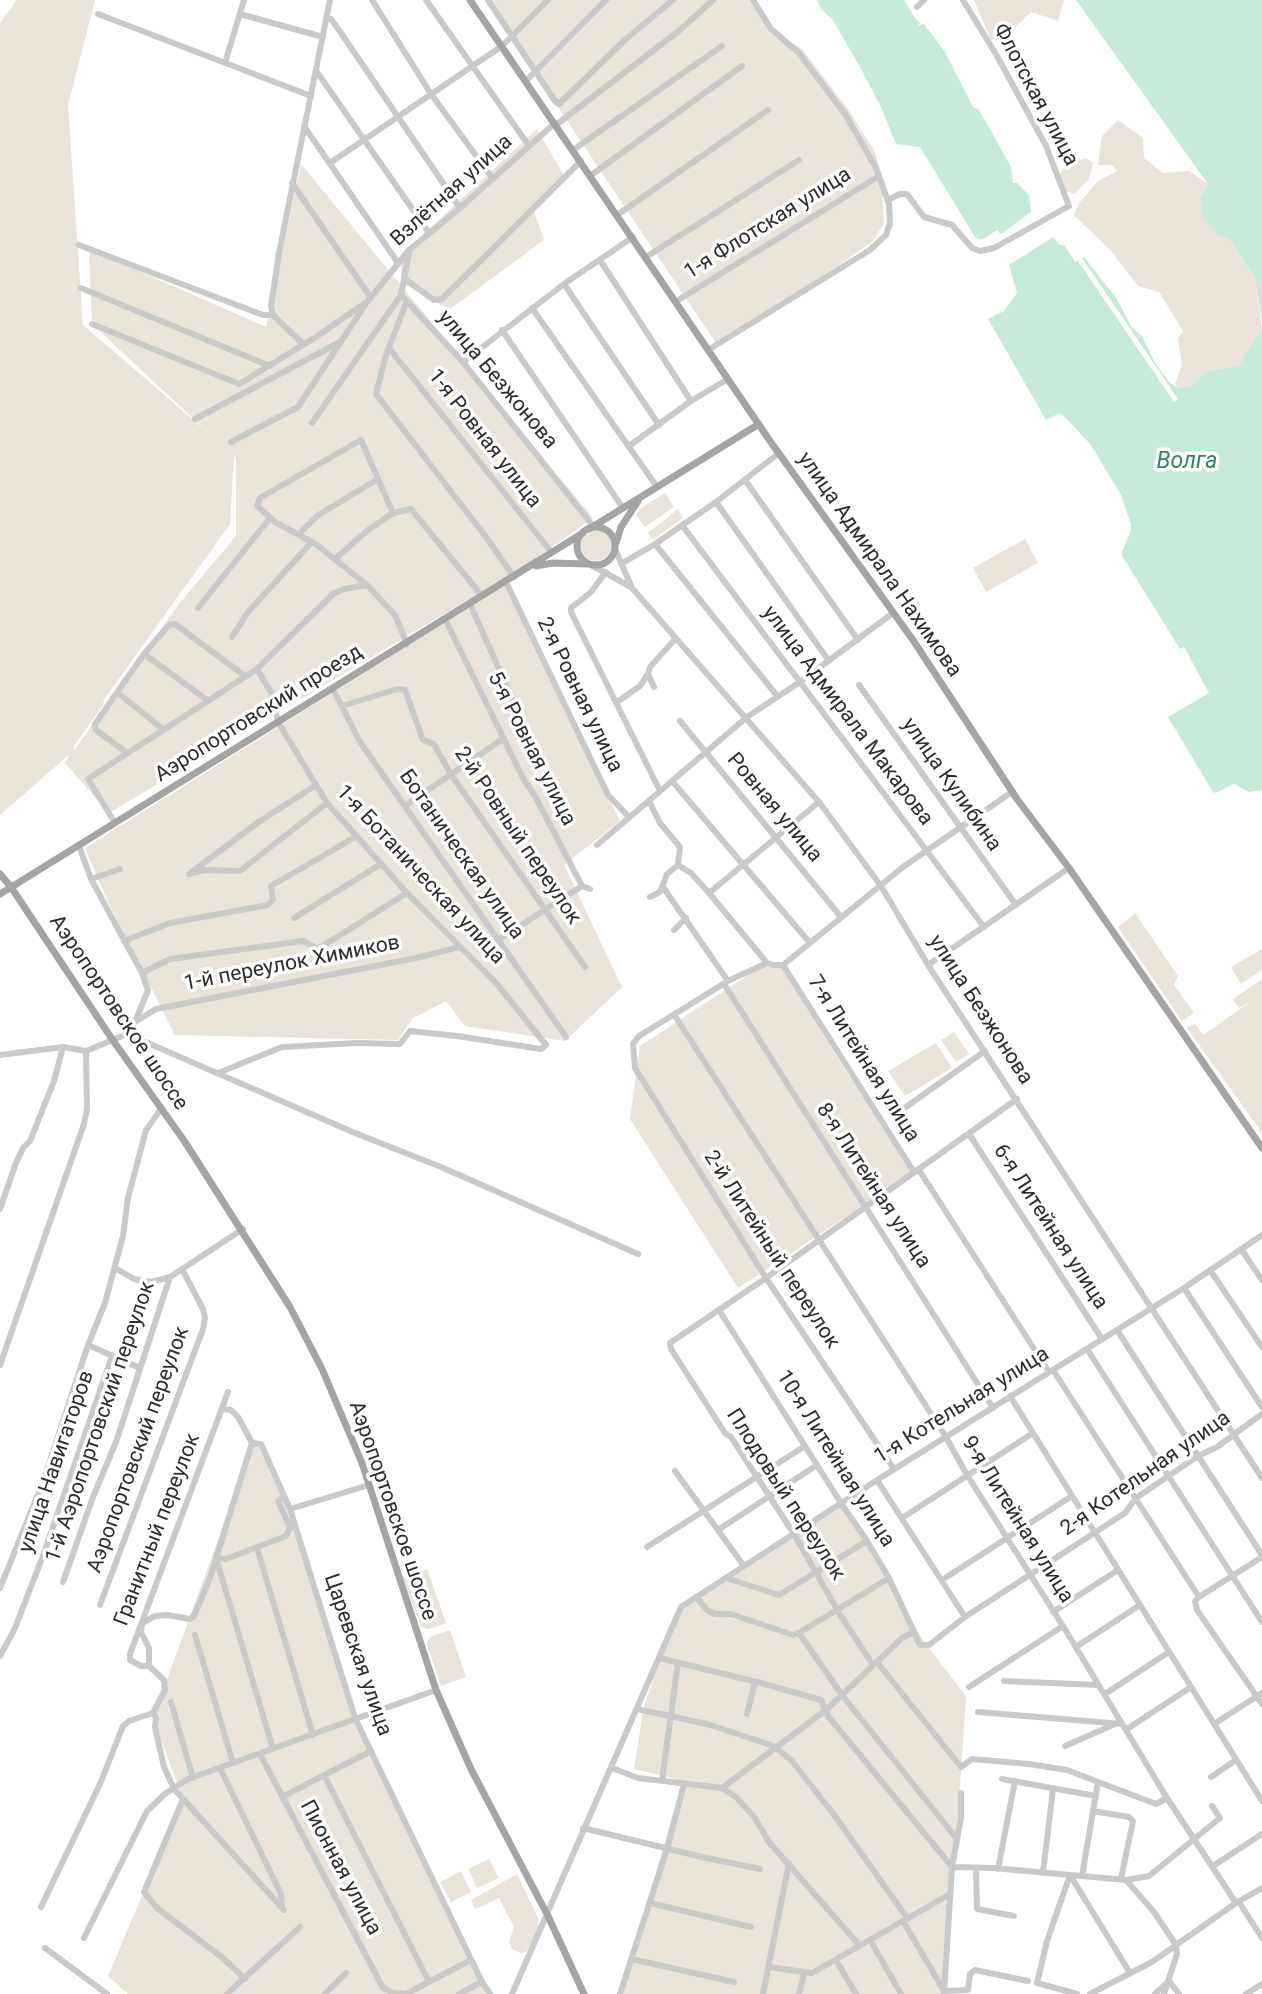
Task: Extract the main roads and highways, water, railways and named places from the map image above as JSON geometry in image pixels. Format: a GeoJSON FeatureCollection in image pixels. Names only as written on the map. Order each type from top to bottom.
{"type":"FeatureCollection","features":[{"type":"Feature","properties":{"kind":"main road","name":"улица Адмирала Нахимова"},"geometry":{"type":"LineString","coordinates":[[470,0],[779,453],[893,613],[1012,792],[1069,868],[1262,1148]]}},
{"type":"Feature","properties":{"kind":"main road"},"geometry":{"type":"LineString","coordinates":[[525,570],[553,562],[604,564],[610,560],[616,548],[621,527],[643,496],[759,424]]}},
{"type":"Feature","properties":{"kind":"main road","name":"Аэропортовский проезд"},"geometry":{"type":"LineString","coordinates":[[0,894],[643,496]]}},
{"type":"Feature","properties":{"kind":"main road"},"geometry":{"type":"LineString","coordinates":[[590,564],[579,554],[579,539],[588,529],[604,529],[610,533],[616,548]]}},
{"type":"Feature","properties":{"kind":"main road","name":"Аэропортовское шоссе"},"geometry":{"type":"LineString","coordinates":[[0,874],[243,1229],[290,1307],[322,1368],[350,1432],[369,1485],[436,1690],[471,1769],[548,1916],[584,1994]]}},
{"type":"Feature","properties":{"kind":"water"},"geometry":{"type":"Polygon","coordinates":[[[817,0],[904,0],[920,23],[917,26],[924,24],[945,52],[973,107],[979,110],[1011,167],[1013,183],[1017,183],[1029,195],[1031,212],[1001,234],[997,230],[982,240],[975,237],[920,147],[896,144],[861,69],[833,20],[821,9],[817,0]]]}},
{"type":"Feature","properties":{"kind":"water"},"geometry":{"type":"Polygon","coordinates":[[[1076,0],[1262,0],[1262,322],[1255,278],[1230,240],[1220,236],[1202,217],[1200,198],[1208,184],[1076,0]]]}},
{"type":"Feature","properties":{"kind":"water","name":"Волга"},"geometry":{"type":"Polygon","coordinates":[[[1053,237],[1060,245],[1065,246],[1075,262],[1084,257],[1117,299],[1131,326],[1142,336],[1156,364],[1170,383],[1179,388],[1192,385],[1206,371],[1238,366],[1262,329],[1262,790],[1249,792],[1234,784],[1213,792],[1168,717],[1209,693],[1184,647],[1180,649],[1121,554],[1131,524],[1121,495],[1091,445],[1063,415],[1060,413],[1046,420],[988,319],[1004,311],[1017,293],[1009,265],[1053,237]]]}}]}
